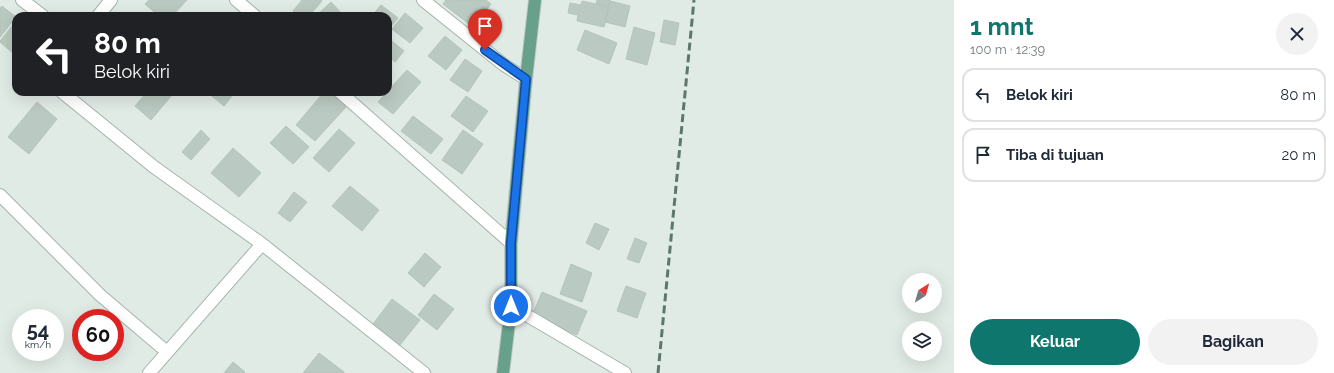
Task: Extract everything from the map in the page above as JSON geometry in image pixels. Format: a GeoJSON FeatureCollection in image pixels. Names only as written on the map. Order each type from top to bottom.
{"type":"FeatureCollection","features":[{"type":"Feature","properties":{"kind":"main road"},"geometry":{"type":"LineString","coordinates":[[503,373],[511,306],[511,243],[535,0]]}},
{"type":"Feature","properties":{"kind":"street"},"geometry":{"type":"LineString","coordinates":[[22,0],[38,12]]}},
{"type":"Feature","properties":{"kind":"street"},"geometry":{"type":"LineString","coordinates":[[101,12],[111,0]]}},
{"type":"Feature","properties":{"kind":"street"},"geometry":{"type":"LineString","coordinates":[[236,0],[250,12]]}},
{"type":"Feature","properties":{"kind":"street"},"geometry":{"type":"LineString","coordinates":[[423,0],[504,64],[526,79]]}},
{"type":"Feature","properties":{"kind":"street"},"geometry":{"type":"LineString","coordinates":[[67,96],[154,167],[262,244],[424,373]]}},
{"type":"Feature","properties":{"kind":"street"},"geometry":{"type":"LineString","coordinates":[[345,96],[511,243]]}},
{"type":"Feature","properties":{"kind":"street"},"geometry":{"type":"LineString","coordinates":[[0,195],[100,296],[167,352]]}},
{"type":"Feature","properties":{"kind":"street"},"geometry":{"type":"LineString","coordinates":[[149,373],[262,244]]}},
{"type":"Feature","properties":{"kind":"street"},"geometry":{"type":"LineString","coordinates":[[511,306],[624,373]]}},
{"type":"Feature","properties":{"kind":"building"},"geometry":{"type":"Polygon","coordinates":[[[149,0],[187,0],[176,12],[154,12],[145,4],[149,0]]]}},
{"type":"Feature","properties":{"kind":"building"},"geometry":{"type":"Polygon","coordinates":[[[302,0],[322,1],[312,12],[293,11],[302,0]]]}},
{"type":"Feature","properties":{"kind":"building"},"geometry":{"type":"Polygon","coordinates":[[[446,0],[486,0],[491,4],[473,27],[443,4],[446,0]]]}},
{"type":"Feature","properties":{"kind":"building"},"geometry":{"type":"Polygon","coordinates":[[[597,0],[610,0],[609,7],[596,4],[597,0]]]}},
{"type":"Feature","properties":{"kind":"building"},"geometry":{"type":"Polygon","coordinates":[[[582,1],[609,7],[604,27],[577,21],[578,15],[568,13],[570,3],[581,5],[582,1]]]}},
{"type":"Feature","properties":{"kind":"building"},"geometry":{"type":"Polygon","coordinates":[[[610,1],[630,6],[625,27],[605,22],[610,1]]]}},
{"type":"Feature","properties":{"kind":"building"},"geometry":{"type":"Polygon","coordinates":[[[331,2],[340,12],[320,12],[331,2]]]}},
{"type":"Feature","properties":{"kind":"building"},"geometry":{"type":"Polygon","coordinates":[[[381,5],[390,12],[375,12],[381,5]]]}},
{"type":"Feature","properties":{"kind":"building"},"geometry":{"type":"Polygon","coordinates":[[[2,6],[12,14],[12,22],[0,37],[0,8],[2,6]]]}},
{"type":"Feature","properties":{"kind":"building"},"geometry":{"type":"Polygon","coordinates":[[[392,13],[398,18],[392,25],[392,13]]]}},
{"type":"Feature","properties":{"kind":"building"},"geometry":{"type":"Polygon","coordinates":[[[405,13],[423,28],[410,43],[392,29],[405,13]]]}},
{"type":"Feature","properties":{"kind":"building"},"geometry":{"type":"Polygon","coordinates":[[[664,20],[679,23],[675,45],[660,42],[664,20]]]}},
{"type":"Feature","properties":{"kind":"building"},"geometry":{"type":"Polygon","coordinates":[[[12,26],[12,52],[0,41],[12,26]]]}},
{"type":"Feature","properties":{"kind":"building"},"geometry":{"type":"Polygon","coordinates":[[[634,27],[655,33],[647,65],[626,59],[634,27]]]}},
{"type":"Feature","properties":{"kind":"building"},"geometry":{"type":"Polygon","coordinates":[[[585,30],[617,43],[609,64],[577,50],[585,30]]]}},
{"type":"Feature","properties":{"kind":"building"},"geometry":{"type":"Polygon","coordinates":[[[445,36],[462,50],[446,70],[428,56],[445,36]]]}},
{"type":"Feature","properties":{"kind":"building"},"geometry":{"type":"Polygon","coordinates":[[[392,41],[404,51],[395,62],[392,59],[392,41]]]}},
{"type":"Feature","properties":{"kind":"building"},"geometry":{"type":"Polygon","coordinates":[[[465,59],[482,71],[468,92],[450,80],[465,59]]]}},
{"type":"Feature","properties":{"kind":"building"},"geometry":{"type":"Polygon","coordinates":[[[407,70],[421,82],[393,114],[378,102],[383,96],[392,96],[392,87],[407,70]]]}},
{"type":"Feature","properties":{"kind":"building"},"geometry":{"type":"Polygon","coordinates":[[[144,96],[171,96],[151,120],[135,106],[144,96]]]}},
{"type":"Feature","properties":{"kind":"building"},"geometry":{"type":"Polygon","coordinates":[[[212,96],[232,96],[224,106],[212,96]]]}},
{"type":"Feature","properties":{"kind":"building"},"geometry":{"type":"Polygon","coordinates":[[[321,96],[334,96],[346,107],[315,141],[296,125],[321,96]]]}},
{"type":"Feature","properties":{"kind":"building"},"geometry":{"type":"Polygon","coordinates":[[[466,96],[488,111],[473,132],[451,116],[466,96]]]}},
{"type":"Feature","properties":{"kind":"building"},"geometry":{"type":"Polygon","coordinates":[[[37,102],[57,119],[29,154],[8,137],[37,102]]]}},
{"type":"Feature","properties":{"kind":"building"},"geometry":{"type":"Polygon","coordinates":[[[413,116],[443,139],[431,154],[401,131],[413,116]]]}},
{"type":"Feature","properties":{"kind":"building"},"geometry":{"type":"Polygon","coordinates":[[[286,126],[309,147],[293,164],[270,143],[286,126]]]}},
{"type":"Feature","properties":{"kind":"building"},"geometry":{"type":"Polygon","coordinates":[[[339,129],[355,143],[329,172],[313,158],[339,129]]]}},
{"type":"Feature","properties":{"kind":"building"},"geometry":{"type":"Polygon","coordinates":[[[201,130],[210,139],[191,160],[182,152],[201,130]]]}},
{"type":"Feature","properties":{"kind":"building"},"geometry":{"type":"Polygon","coordinates":[[[463,130],[483,144],[462,174],[442,160],[463,130]]]}},
{"type":"Feature","properties":{"kind":"building"},"geometry":{"type":"Polygon","coordinates":[[[233,148],[261,173],[239,197],[211,173],[233,148]]]}},
{"type":"Feature","properties":{"kind":"building"},"geometry":{"type":"Polygon","coordinates":[[[350,186],[379,210],[362,231],[332,206],[350,186]]]}},
{"type":"Feature","properties":{"kind":"building"},"geometry":{"type":"Polygon","coordinates":[[[294,192],[307,202],[290,222],[278,213],[294,192]]]}},
{"type":"Feature","properties":{"kind":"building"},"geometry":{"type":"Polygon","coordinates":[[[595,223],[609,229],[599,250],[586,243],[595,223]]]}},
{"type":"Feature","properties":{"kind":"building"},"geometry":{"type":"Polygon","coordinates":[[[635,238],[647,243],[639,263],[627,259],[635,238]]]}},
{"type":"Feature","properties":{"kind":"building"},"geometry":{"type":"Polygon","coordinates":[[[425,253],[441,267],[424,287],[408,273],[425,253]]]}},
{"type":"Feature","properties":{"kind":"building"},"geometry":{"type":"Polygon","coordinates":[[[571,264],[592,273],[582,302],[560,294],[571,264]]]}},
{"type":"Feature","properties":{"kind":"building"},"geometry":{"type":"Polygon","coordinates":[[[626,286],[646,293],[637,318],[617,311],[626,286]]]}},
{"type":"Feature","properties":{"kind":"building"},"geometry":{"type":"Polygon","coordinates":[[[542,292],[587,311],[577,335],[532,316],[542,292]]]}},
{"type":"Feature","properties":{"kind":"building"},"geometry":{"type":"Polygon","coordinates":[[[434,294],[454,309],[437,330],[418,315],[434,294]]]}},
{"type":"Feature","properties":{"kind":"building"},"geometry":{"type":"Polygon","coordinates":[[[392,299],[420,320],[400,345],[373,324],[392,299]]]}},
{"type":"Feature","properties":{"kind":"building"},"geometry":{"type":"Polygon","coordinates":[[[319,353],[344,372],[344,373],[303,373],[319,353]]]}},
{"type":"Feature","properties":{"kind":"building"},"geometry":{"type":"Polygon","coordinates":[[[233,362],[245,372],[224,373],[233,362]]]}},
{"type":"Feature","properties":{"kind":"railway"},"geometry":{"type":"LineString","coordinates":[[658,373],[694,0]]}},
{"type":"Feature","properties":{"kind":"route"},"geometry":{"type":"LineString","coordinates":[[485,50],[526,79],[511,243],[511,306]]}}]}
